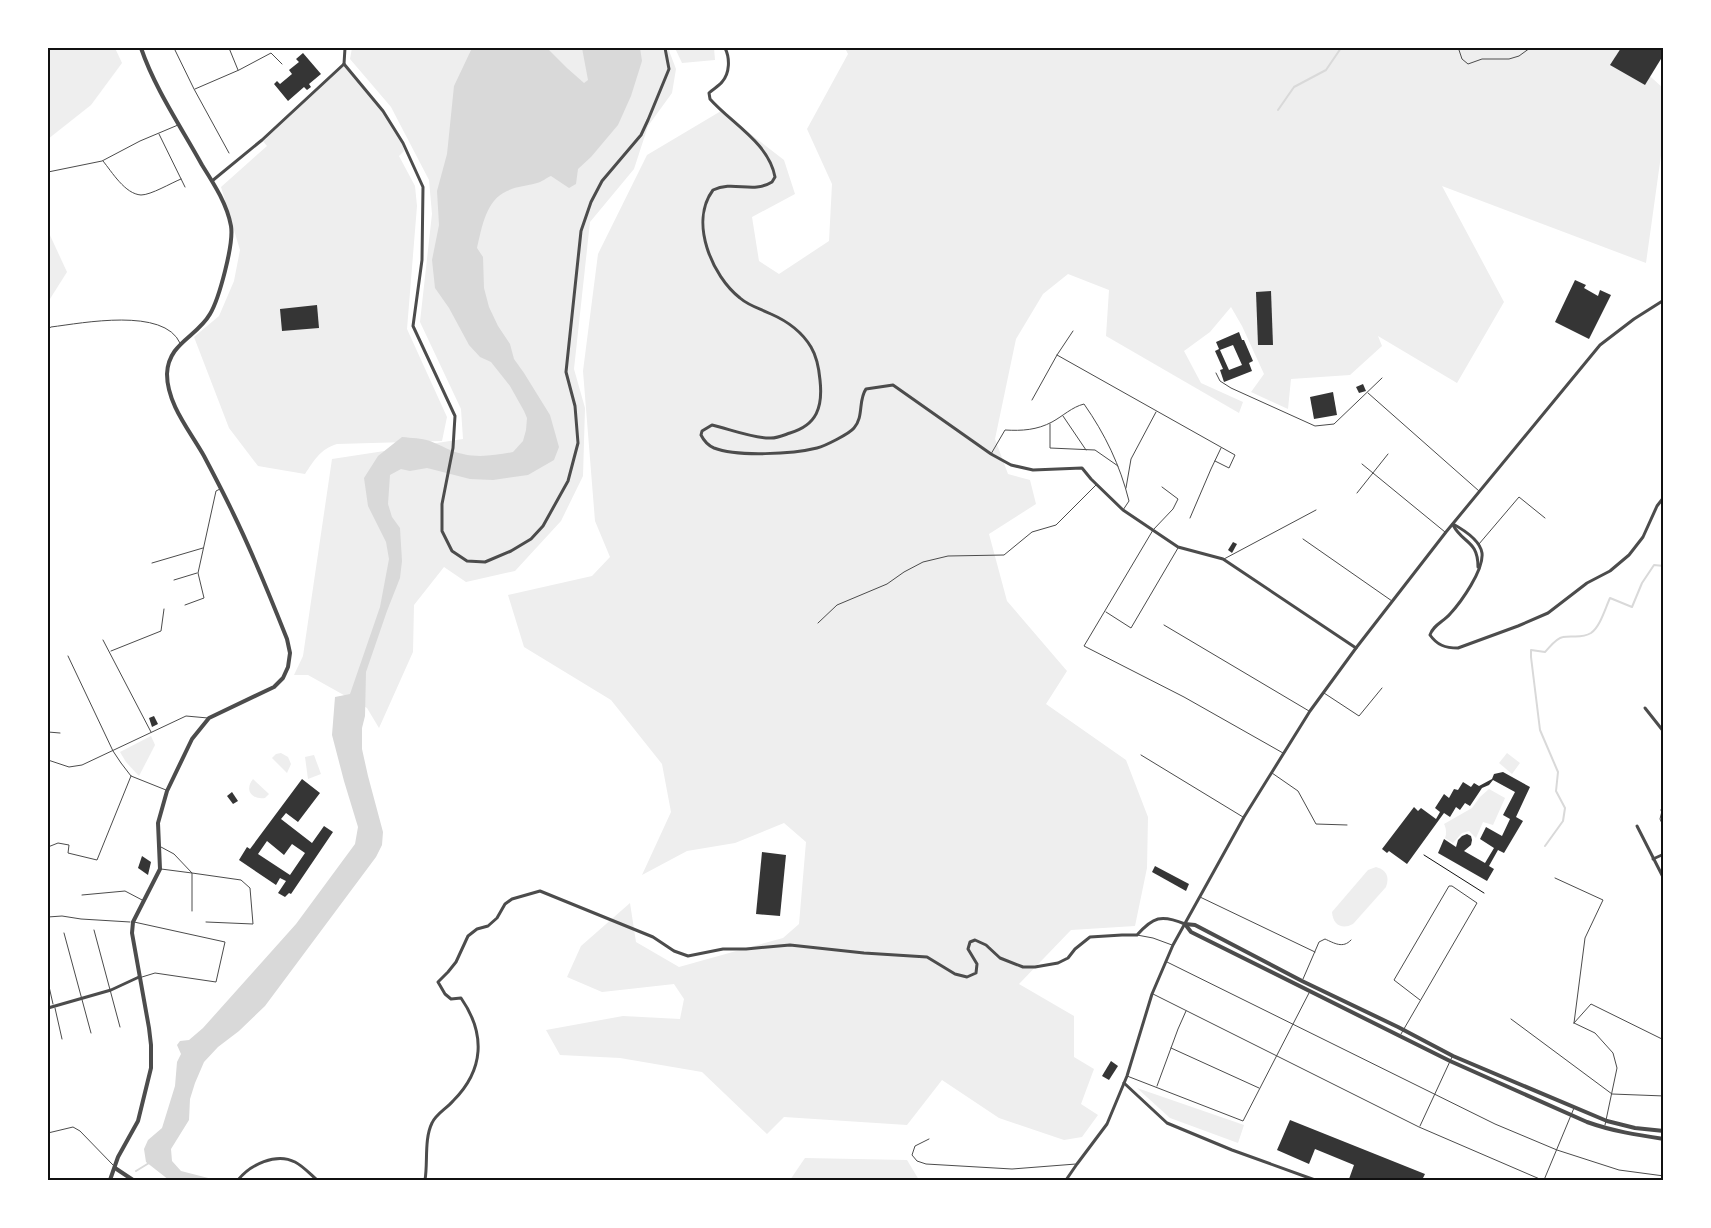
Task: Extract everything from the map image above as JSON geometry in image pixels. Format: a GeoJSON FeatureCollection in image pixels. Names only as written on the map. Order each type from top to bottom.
{"type":"FeatureCollection","features":[{"type":"Feature","properties":{"kind":"street"},"geometry":{"type":"LineString","coordinates":[[110,1180],[118,1157],[138,1121],[151,1068],[149,1028],[132,933],[133,922],[160,869],[158,823],[167,791],[192,739],[209,718],[274,687],[283,678],[288,668],[290,653],[287,639],[248,543],[171,396],[167,374],[171,357],[180,343],[199,328],[210,314],[218,294],[230,248],[231,227],[221,196],[179,125],[149,68],[142,48]]}},
{"type":"Feature","properties":{"kind":"street"},"geometry":{"type":"LineString","coordinates":[[345,48],[344,64],[383,111],[402,143],[423,187],[422,260],[413,326],[455,416],[453,448],[442,504],[442,531],[452,551],[467,561],[485,562],[531,539],[543,526],[568,481],[578,443],[575,406],[566,372],[581,230],[591,202],[602,181],[640,136],[660,94],[669,69],[665,48]]}},
{"type":"Feature","properties":{"kind":"street"},"geometry":{"type":"LineString","coordinates":[[725,48],[729,61],[725,76],[721,83],[709,93],[710,99],[757,144],[768,160],[775,177],[772,182],[759,188],[730,185],[713,190],[706,202],[704,226],[708,250],[724,281],[734,293],[752,306],[786,321],[798,331],[812,348],[820,371],[821,395],[818,413],[811,422],[799,431],[771,438],[712,426],[702,431],[701,435],[705,442],[713,448],[730,452],[778,453],[818,448],[855,427],[861,412],[862,395],[866,389],[894,385],[991,454],[1011,465],[1033,470],[1082,468],[1123,510],[1178,547],[1224,559],[1356,648]]}},
{"type":"Feature","properties":{"kind":"street"},"geometry":{"type":"LineString","coordinates":[[212,181],[262,140],[344,64]]}},
{"type":"Feature","properties":{"kind":"street"},"geometry":{"type":"LineString","coordinates":[[1066,1180],[1108,1124],[1127,1076],[1152,994],[1173,945],[1244,817],[1310,711],[1446,532],[1600,345],[1634,319],[1664,300]]}},
{"type":"Feature","properties":{"kind":"street"},"geometry":{"type":"LineString","coordinates":[[1453,524],[1462,528],[1479,544],[1482,555],[1478,572],[1470,587],[1450,614],[1432,629],[1430,636],[1440,645],[1458,648],[1509,630],[1548,613],[1587,583],[1610,571],[1629,555],[1643,537],[1657,506],[1664,497]]}},
{"type":"Feature","properties":{"kind":"street"},"geometry":{"type":"LineString","coordinates":[[1453,524],[1457,532],[1475,548],[1478,556],[1478,572]]}},
{"type":"Feature","properties":{"kind":"street"},"geometry":{"type":"LineString","coordinates":[[1645,708],[1664,732]]}},
{"type":"Feature","properties":{"kind":"street"},"geometry":{"type":"LineString","coordinates":[[1637,826],[1664,879]]}},
{"type":"Feature","properties":{"kind":"street"},"geometry":{"type":"LineString","coordinates":[[1653,859],[1664,854]]}},
{"type":"Feature","properties":{"kind":"street"},"geometry":{"type":"LineString","coordinates":[[425,1180],[431,1124],[466,1086],[477,1065],[478,1035],[471,1012],[461,998],[451,999],[445,994],[438,982],[456,962],[468,936],[488,926],[497,918],[505,904],[522,896],[540,891],[653,937],[674,951],[688,956],[723,949],[790,945],[864,953],[927,957],[955,974],[967,977],[976,973],[977,964],[968,949],[970,942],[975,940],[986,945],[1000,958],[1023,967],[1035,967],[1053,964],[1068,958],[1090,937],[1137,935],[1148,923],[1160,918],[1171,918],[1185,924],[1194,925],[1453,1056],[1607,1121],[1635,1128],[1664,1131]]}},
{"type":"Feature","properties":{"kind":"street"},"geometry":{"type":"LineString","coordinates":[[1185,924],[1191,932],[1450,1062],[1604,1128],[1664,1139]]}},
{"type":"Feature","properties":{"kind":"street"},"geometry":{"type":"LineString","coordinates":[[48,1008],[81,997],[111,990],[139,978]]}},
{"type":"Feature","properties":{"kind":"street"},"geometry":{"type":"LineString","coordinates":[[1124,1083],[1167,1123],[1232,1150],[1314,1180]]}},
{"type":"Feature","properties":{"kind":"street"},"geometry":{"type":"LineString","coordinates":[[238,1180],[254,1165],[278,1159],[296,1162],[317,1180]]}},
{"type":"Feature","properties":{"kind":"street"},"geometry":{"type":"LineString","coordinates":[[115,1168],[133,1180]]}},
{"type":"Feature","properties":{"kind":"lane"},"geometry":{"type":"LineString","coordinates":[[174,48],[229,153]]}},
{"type":"Feature","properties":{"kind":"lane"},"geometry":{"type":"LineString","coordinates":[[229,48],[239,70]]}},
{"type":"Feature","properties":{"kind":"lane"},"geometry":{"type":"LineString","coordinates":[[1459,50],[1462,59],[1468,64],[1482,60],[1519,56],[1530,48]]}},
{"type":"Feature","properties":{"kind":"lane"},"geometry":{"type":"LineString","coordinates":[[194,89],[239,70],[271,53],[282,64]]}},
{"type":"Feature","properties":{"kind":"lane"},"geometry":{"type":"LineString","coordinates":[[48,172],[102,161],[179,125]]}},
{"type":"Feature","properties":{"kind":"lane"},"geometry":{"type":"LineString","coordinates":[[159,133],[185,187]]}},
{"type":"Feature","properties":{"kind":"lane"},"geometry":{"type":"LineString","coordinates":[[102,161],[124,186],[132,192],[141,195],[181,179]]}},
{"type":"Feature","properties":{"kind":"lane"},"geometry":{"type":"LineString","coordinates":[[48,329],[51,327],[129,319],[155,324],[176,335],[180,343]]}},
{"type":"Feature","properties":{"kind":"lane"},"geometry":{"type":"LineString","coordinates":[[1032,400],[1073,331]]}},
{"type":"Feature","properties":{"kind":"lane"},"geometry":{"type":"LineString","coordinates":[[1057,355],[1235,455],[1229,468],[1215,461]]}},
{"type":"Feature","properties":{"kind":"lane"},"geometry":{"type":"LineString","coordinates":[[1216,373],[1220,381],[1231,388],[1315,426],[1334,424],[1382,378]]}},
{"type":"Feature","properties":{"kind":"lane"},"geometry":{"type":"LineString","coordinates":[[1368,392],[1480,492]]}},
{"type":"Feature","properties":{"kind":"lane"},"geometry":{"type":"LineString","coordinates":[[991,454],[1005,430],[1025,431],[1050,423],[1084,404],[1108,441],[1118,466],[1129,501],[1123,510]]}},
{"type":"Feature","properties":{"kind":"lane"},"geometry":{"type":"LineString","coordinates":[[1126,489],[1131,459],[1156,412]]}},
{"type":"Feature","properties":{"kind":"lane"},"geometry":{"type":"LineString","coordinates":[[1062,416],[1086,450]]}},
{"type":"Feature","properties":{"kind":"lane"},"geometry":{"type":"LineString","coordinates":[[1050,423],[1050,448],[1095,450],[1118,466]]}},
{"type":"Feature","properties":{"kind":"lane"},"geometry":{"type":"LineString","coordinates":[[1190,518],[1222,448]]}},
{"type":"Feature","properties":{"kind":"lane"},"geometry":{"type":"LineString","coordinates":[[1357,493],[1388,454]]}},
{"type":"Feature","properties":{"kind":"lane"},"geometry":{"type":"LineString","coordinates":[[1362,464],[1446,532]]}},
{"type":"Feature","properties":{"kind":"lane"},"geometry":{"type":"LineString","coordinates":[[818,623],[837,605],[887,584],[923,562],[948,556],[1004,555],[1032,532],[1056,525],[1096,484]]}},
{"type":"Feature","properties":{"kind":"lane"},"geometry":{"type":"LineString","coordinates":[[1162,487],[1178,499],[1173,508],[1153,530],[1084,646],[1184,697],[1283,754]]}},
{"type":"Feature","properties":{"kind":"lane"},"geometry":{"type":"LineString","coordinates":[[185,605],[204,598],[198,573],[216,491],[220,489]]}},
{"type":"Feature","properties":{"kind":"lane"},"geometry":{"type":"LineString","coordinates":[[1479,544],[1519,497],[1545,518]]}},
{"type":"Feature","properties":{"kind":"lane"},"geometry":{"type":"LineString","coordinates":[[1224,559],[1316,510]]}},
{"type":"Feature","properties":{"kind":"lane"},"geometry":{"type":"LineString","coordinates":[[1303,540],[1393,601]]}},
{"type":"Feature","properties":{"kind":"lane"},"geometry":{"type":"LineString","coordinates":[[152,564],[203,547]]}},
{"type":"Feature","properties":{"kind":"lane"},"geometry":{"type":"LineString","coordinates":[[1105,611],[1132,628],[1178,547]]}},
{"type":"Feature","properties":{"kind":"lane"},"geometry":{"type":"LineString","coordinates":[[174,580],[198,573]]}},
{"type":"Feature","properties":{"kind":"lane"},"geometry":{"type":"LineString","coordinates":[[110,651],[161,630],[164,609]]}},
{"type":"Feature","properties":{"kind":"lane"},"geometry":{"type":"LineString","coordinates":[[1164,625],[1310,711]]}},
{"type":"Feature","properties":{"kind":"lane"},"geometry":{"type":"LineString","coordinates":[[103,640],[151,732]]}},
{"type":"Feature","properties":{"kind":"lane"},"geometry":{"type":"LineString","coordinates":[[68,656],[113,751],[131,776],[167,791]]}},
{"type":"Feature","properties":{"kind":"lane"},"geometry":{"type":"LineString","coordinates":[[1323,693],[1359,716],[1382,688]]}},
{"type":"Feature","properties":{"kind":"lane"},"geometry":{"type":"LineString","coordinates":[[48,760],[69,767],[82,765],[186,716],[209,718]]}},
{"type":"Feature","properties":{"kind":"lane"},"geometry":{"type":"LineString","coordinates":[[48,732],[60,734]]}},
{"type":"Feature","properties":{"kind":"lane"},"geometry":{"type":"LineString","coordinates":[[1141,755],[1244,817]]}},
{"type":"Feature","properties":{"kind":"lane"},"geometry":{"type":"LineString","coordinates":[[1271,773],[1298,791],[1316,824],[1347,825]]}},
{"type":"Feature","properties":{"kind":"lane"},"geometry":{"type":"LineString","coordinates":[[48,847],[58,843],[69,846],[68,853],[97,860],[131,776]]}},
{"type":"Feature","properties":{"kind":"lane"},"geometry":{"type":"LineString","coordinates":[[1663,810],[1660,819],[1664,828]]}},
{"type":"Feature","properties":{"kind":"lane"},"geometry":{"type":"LineString","coordinates":[[158,846],[174,854],[192,873],[192,911]]}},
{"type":"Feature","properties":{"kind":"lane"},"geometry":{"type":"LineString","coordinates":[[160,869],[241,880],[250,888],[253,924],[206,922]]}},
{"type":"Feature","properties":{"kind":"lane"},"geometry":{"type":"LineString","coordinates":[[1555,878],[1603,900],[1585,938],[1574,1023]]}},
{"type":"Feature","properties":{"kind":"lane"},"geometry":{"type":"LineString","coordinates":[[1399,1036],[1403,1030],[1477,902],[1452,886],[1449,886],[1394,980],[1420,1000]]}},
{"type":"Feature","properties":{"kind":"lane"},"geometry":{"type":"LineString","coordinates":[[82,895],[124,891],[144,901]]}},
{"type":"Feature","properties":{"kind":"lane"},"geometry":{"type":"LineString","coordinates":[[1200,897],[1315,952]]}},
{"type":"Feature","properties":{"kind":"lane"},"geometry":{"type":"LineString","coordinates":[[48,917],[62,916],[133,922],[225,942],[216,982],[155,973],[139,978]]}},
{"type":"Feature","properties":{"kind":"lane"},"geometry":{"type":"LineString","coordinates":[[94,930],[120,1026]]}},
{"type":"Feature","properties":{"kind":"lane"},"geometry":{"type":"LineString","coordinates":[[64,934],[91,1033]]}},
{"type":"Feature","properties":{"kind":"lane"},"geometry":{"type":"LineString","coordinates":[[1137,935],[1173,945]]}},
{"type":"Feature","properties":{"kind":"lane"},"geometry":{"type":"LineString","coordinates":[[1299,987],[1319,942],[1325,939],[1341,945],[1348,944],[1352,940]]}},
{"type":"Feature","properties":{"kind":"lane"},"geometry":{"type":"LineString","coordinates":[[1166,962],[1495,1124],[1556,1150],[1620,1170],[1664,1176]]}},
{"type":"Feature","properties":{"kind":"lane"},"geometry":{"type":"LineString","coordinates":[[48,982],[62,1039]]}},
{"type":"Feature","properties":{"kind":"lane"},"geometry":{"type":"LineString","coordinates":[[1127,1076],[1244,1121],[1312,985]]}},
{"type":"Feature","properties":{"kind":"lane"},"geometry":{"type":"LineString","coordinates":[[1152,994],[1419,1127],[1543,1180],[1574,1108]]}},
{"type":"Feature","properties":{"kind":"lane"},"geometry":{"type":"LineString","coordinates":[[1574,1023],[1591,1004],[1664,1040]]}},
{"type":"Feature","properties":{"kind":"lane"},"geometry":{"type":"LineString","coordinates":[[1157,1087],[1186,1010]]}},
{"type":"Feature","properties":{"kind":"lane"},"geometry":{"type":"LineString","coordinates":[[1511,1019],[1612,1094],[1664,1096]]}},
{"type":"Feature","properties":{"kind":"lane"},"geometry":{"type":"LineString","coordinates":[[1574,1023],[1595,1033],[1613,1053],[1617,1068],[1604,1128]]}},
{"type":"Feature","properties":{"kind":"lane"},"geometry":{"type":"LineString","coordinates":[[1171,1048],[1259,1088]]}},
{"type":"Feature","properties":{"kind":"lane"},"geometry":{"type":"LineString","coordinates":[[1419,1127],[1453,1056]]}},
{"type":"Feature","properties":{"kind":"lane"},"geometry":{"type":"LineString","coordinates":[[48,1133],[73,1127],[80,1131],[115,1168]]}},
{"type":"Feature","properties":{"kind":"lane"},"geometry":{"type":"LineString","coordinates":[[929,1140],[914,1146],[912,1155],[917,1161],[926,1164],[1012,1169],[1077,1164]]}},
{"type":"Feature","properties":{"kind":"path"},"geometry":{"type":"LineString","coordinates":[[1424,855],[1484,893]]}},
{"type":"Feature","properties":{"kind":"shaded area"},"geometry":{"type":"Polygon","coordinates":[[[48,48],[115,48],[122,63],[91,105],[48,139],[48,48]]]}},
{"type":"Feature","properties":{"kind":"shaded area"},"geometry":{"type":"Polygon","coordinates":[[[352,48],[668,48],[676,69],[672,93],[648,126],[634,169],[590,222],[574,369],[585,408],[583,476],[561,521],[515,571],[466,582],[444,567],[414,605],[413,652],[379,728],[367,708],[308,675],[294,675],[303,656],[332,459],[463,439],[461,409],[420,322],[432,214],[429,180],[391,107],[350,59],[352,48]]]}},
{"type":"Feature","properties":{"kind":"shaded area"},"geometry":{"type":"Polygon","coordinates":[[[472,48],[547,48],[584,83],[588,80],[582,48],[640,48],[642,61],[631,96],[618,125],[591,157],[578,169],[576,184],[569,188],[551,176],[539,182],[514,188],[500,195],[486,215],[477,248],[483,257],[484,288],[489,307],[498,326],[510,344],[514,359],[550,415],[559,447],[554,460],[528,475],[493,480],[470,479],[427,468],[410,471],[401,469],[390,475],[388,504],[392,517],[400,528],[402,561],[400,578],[366,672],[365,716],[362,728],[362,749],[383,832],[382,845],[376,857],[265,1006],[239,1031],[218,1047],[204,1062],[190,1099],[189,1120],[171,1149],[172,1161],[181,1171],[216,1180],[169,1180],[146,1162],[144,1149],[148,1140],[162,1128],[175,1086],[177,1062],[181,1054],[177,1045],[180,1041],[189,1040],[203,1028],[296,924],[355,844],[358,827],[332,735],[335,697],[350,694],[380,607],[389,559],[386,542],[368,506],[364,478],[378,456],[402,437],[427,440],[463,454],[488,456],[513,452],[523,441],[526,430],[527,418],[510,386],[491,362],[480,357],[469,345],[449,308],[435,288],[432,260],[439,225],[437,191],[447,154],[454,86],[472,48]]]}},
{"type":"Feature","properties":{"kind":"shaded area"},"geometry":{"type":"Polygon","coordinates":[[[675,48],[714,48],[715,60],[682,63],[675,48]]]}},
{"type":"Feature","properties":{"kind":"shaded area"},"geometry":{"type":"Polygon","coordinates":[[[845,48],[1619,48],[1663,88],[1663,141],[1646,263],[1442,186],[1504,302],[1457,383],[1378,336],[1382,346],[1350,375],[1291,379],[1288,409],[1251,392],[1264,374],[1231,307],[1210,332],[1184,351],[1201,383],[1243,402],[1239,413],[1106,336],[1109,290],[1068,274],[1043,294],[1016,339],[995,439],[1008,474],[1030,480],[1036,504],[989,534],[1007,601],[1067,671],[1046,704],[1126,760],[1148,817],[1147,868],[1135,926],[1071,930],[1019,984],[1074,1016],[1074,1057],[1094,1069],[1081,1104],[1098,1115],[1082,1137],[1064,1140],[999,1118],[942,1080],[907,1125],[784,1117],[767,1134],[702,1072],[620,1058],[560,1055],[546,1030],[623,1016],[680,1019],[684,999],[674,984],[602,992],[567,977],[581,946],[630,903],[636,942],[679,967],[783,938],[799,924],[806,842],[784,823],[735,843],[687,851],[642,875],[671,812],[662,764],[611,700],[524,647],[508,595],[592,576],[610,557],[595,521],[583,371],[598,254],[647,155],[721,111],[784,160],[795,194],[752,217],[759,261],[779,274],[829,241],[832,184],[807,129],[848,54],[845,48]]]}},
{"type":"Feature","properties":{"kind":"shaded area"},"geometry":{"type":"Polygon","coordinates":[[[344,64],[370,94],[395,129],[404,151],[399,156],[415,186],[417,206],[407,329],[447,417],[442,441],[337,444],[322,452],[305,474],[258,466],[229,428],[194,337],[219,316],[234,281],[240,250],[221,187],[267,146],[262,140],[344,64]]]}},
{"type":"Feature","properties":{"kind":"shaded area"},"geometry":{"type":"Polygon","coordinates":[[[48,231],[67,272],[48,302],[48,231]]]}},
{"type":"Feature","properties":{"kind":"shaded area"},"geometry":{"type":"Polygon","coordinates":[[[151,736],[155,745],[139,776],[126,762],[120,752],[151,736]]]}},
{"type":"Feature","properties":{"kind":"shaded area"},"geometry":{"type":"Polygon","coordinates":[[[281,753],[288,757],[291,764],[287,773],[272,758],[276,754],[281,753]]]}},
{"type":"Feature","properties":{"kind":"shaded area"},"geometry":{"type":"Polygon","coordinates":[[[1507,753],[1520,763],[1512,774],[1499,763],[1507,753]]]}},
{"type":"Feature","properties":{"kind":"shaded area"},"geometry":{"type":"Polygon","coordinates":[[[314,755],[321,774],[308,779],[305,757],[314,755]]]}},
{"type":"Feature","properties":{"kind":"shaded area"},"geometry":{"type":"Polygon","coordinates":[[[253,779],[269,794],[265,798],[253,796],[249,790],[253,779]]]}},
{"type":"Feature","properties":{"kind":"shaded area"},"geometry":{"type":"Polygon","coordinates":[[[1489,789],[1505,798],[1493,825],[1483,822],[1476,838],[1469,831],[1462,833],[1453,843],[1445,838],[1444,824],[1472,808],[1489,789]]]}},
{"type":"Feature","properties":{"kind":"shaded area"},"geometry":{"type":"Polygon","coordinates":[[[1376,867],[1386,874],[1388,880],[1386,887],[1353,924],[1342,926],[1336,923],[1332,912],[1368,870],[1376,867]]]}},
{"type":"Feature","properties":{"kind":"shaded area"},"geometry":{"type":"Polygon","coordinates":[[[1137,1088],[1244,1125],[1238,1143],[1170,1118],[1137,1088]]]}},
{"type":"Feature","properties":{"kind":"shaded area"},"geometry":{"type":"Polygon","coordinates":[[[805,1158],[907,1160],[919,1180],[790,1180],[805,1158]]]}},
{"type":"Feature","properties":{"kind":"building"},"geometry":{"type":"Polygon","coordinates":[[[1621,48],[1664,48],[1664,54],[1645,85],[1610,65],[1621,48]]]}},
{"type":"Feature","properties":{"kind":"building"},"geometry":{"type":"Polygon","coordinates":[[[303,53],[321,74],[309,84],[311,87],[307,90],[304,87],[288,101],[274,84],[277,81],[280,84],[292,74],[289,70],[299,62],[296,59],[303,53]]]}},
{"type":"Feature","properties":{"kind":"building"},"geometry":{"type":"Polygon","coordinates":[[[1575,280],[1586,285],[1584,288],[1598,296],[1600,290],[1611,295],[1589,339],[1555,322],[1575,280]]]}},
{"type":"Feature","properties":{"kind":"building"},"geometry":{"type":"Polygon","coordinates":[[[1271,291],[1273,345],[1258,345],[1256,292],[1271,291]]]}},
{"type":"Feature","properties":{"kind":"building"},"geometry":{"type":"Polygon","coordinates":[[[317,305],[319,328],[282,331],[280,309],[317,305]]]}},
{"type":"Feature","properties":{"kind":"building"},"geometry":{"type":"Polygon","coordinates":[[[1239,332],[1253,361],[1249,363],[1252,371],[1224,382],[1220,370],[1223,369],[1215,351],[1219,349],[1216,342],[1239,332]],[[1233,345],[1220,350],[1229,370],[1242,365],[1233,345]]]}},
{"type":"Feature","properties":{"kind":"building"},"geometry":{"type":"Polygon","coordinates":[[[1363,384],[1366,391],[1359,393],[1356,387],[1363,384]]]}},
{"type":"Feature","properties":{"kind":"building"},"geometry":{"type":"Polygon","coordinates":[[[1333,392],[1337,415],[1314,419],[1310,397],[1333,392]]]}},
{"type":"Feature","properties":{"kind":"building"},"geometry":{"type":"Polygon","coordinates":[[[1233,542],[1237,544],[1232,553],[1228,550],[1233,542]]]}},
{"type":"Feature","properties":{"kind":"building"},"geometry":{"type":"Polygon","coordinates":[[[154,716],[158,724],[152,727],[149,718],[154,716]]]}},
{"type":"Feature","properties":{"kind":"building"},"geometry":{"type":"Polygon","coordinates":[[[1503,772],[1530,787],[1516,817],[1523,821],[1504,853],[1498,850],[1489,866],[1494,869],[1487,881],[1438,853],[1444,839],[1456,847],[1458,840],[1467,834],[1471,836],[1472,840],[1471,845],[1464,851],[1485,863],[1494,848],[1480,839],[1486,827],[1502,836],[1510,819],[1503,815],[1515,792],[1493,780],[1489,785],[1482,788],[1470,806],[1465,803],[1460,810],[1456,807],[1450,817],[1444,813],[1407,864],[1389,851],[1387,853],[1382,849],[1414,807],[1418,811],[1421,808],[1436,819],[1440,812],[1435,808],[1444,794],[1449,798],[1454,789],[1458,790],[1463,782],[1471,787],[1474,783],[1479,786],[1492,779],[1494,774],[1503,772]]]}},
{"type":"Feature","properties":{"kind":"building"},"geometry":{"type":"Polygon","coordinates":[[[302,779],[320,793],[298,822],[286,813],[281,819],[312,843],[324,826],[333,832],[291,894],[289,893],[285,897],[278,893],[286,881],[280,878],[276,885],[239,860],[247,847],[250,849],[302,779]],[[267,841],[258,854],[290,875],[305,853],[292,844],[284,855],[267,841]]]}},
{"type":"Feature","properties":{"kind":"building"},"geometry":{"type":"Polygon","coordinates":[[[232,792],[238,801],[233,804],[227,796],[232,792]]]}},
{"type":"Feature","properties":{"kind":"building"},"geometry":{"type":"Polygon","coordinates":[[[762,852],[786,855],[780,916],[756,914],[762,852]]]}},
{"type":"Feature","properties":{"kind":"building"},"geometry":{"type":"Polygon","coordinates":[[[142,856],[151,862],[148,875],[138,868],[142,856]]]}},
{"type":"Feature","properties":{"kind":"building"},"geometry":{"type":"Polygon","coordinates":[[[1155,866],[1189,884],[1186,891],[1152,872],[1155,866]]]}},
{"type":"Feature","properties":{"kind":"building"},"geometry":{"type":"Polygon","coordinates":[[[1111,1061],[1118,1066],[1109,1080],[1102,1076],[1111,1061]]]}},
{"type":"Feature","properties":{"kind":"building"},"geometry":{"type":"Polygon","coordinates":[[[1290,1120],[1425,1174],[1422,1180],[1353,1180],[1349,1179],[1354,1165],[1315,1149],[1309,1164],[1277,1150],[1290,1120]]]}},
{"type":"Feature","properties":{"kind":"waterway"},"geometry":{"type":"LineString","coordinates":[[1278,110],[1294,87],[1326,70],[1341,48]]}},
{"type":"Feature","properties":{"kind":"waterway"},"geometry":{"type":"LineString","coordinates":[[1545,846],[1563,821],[1565,808],[1556,791],[1558,772],[1540,730],[1531,650],[1545,652],[1560,638],[1584,636],[1591,633],[1600,622],[1610,598],[1632,607],[1642,583],[1654,565],[1664,566]]}},
{"type":"Feature","properties":{"kind":"waterway"},"geometry":{"type":"LineString","coordinates":[[136,1171],[149,1163]]}}]}
